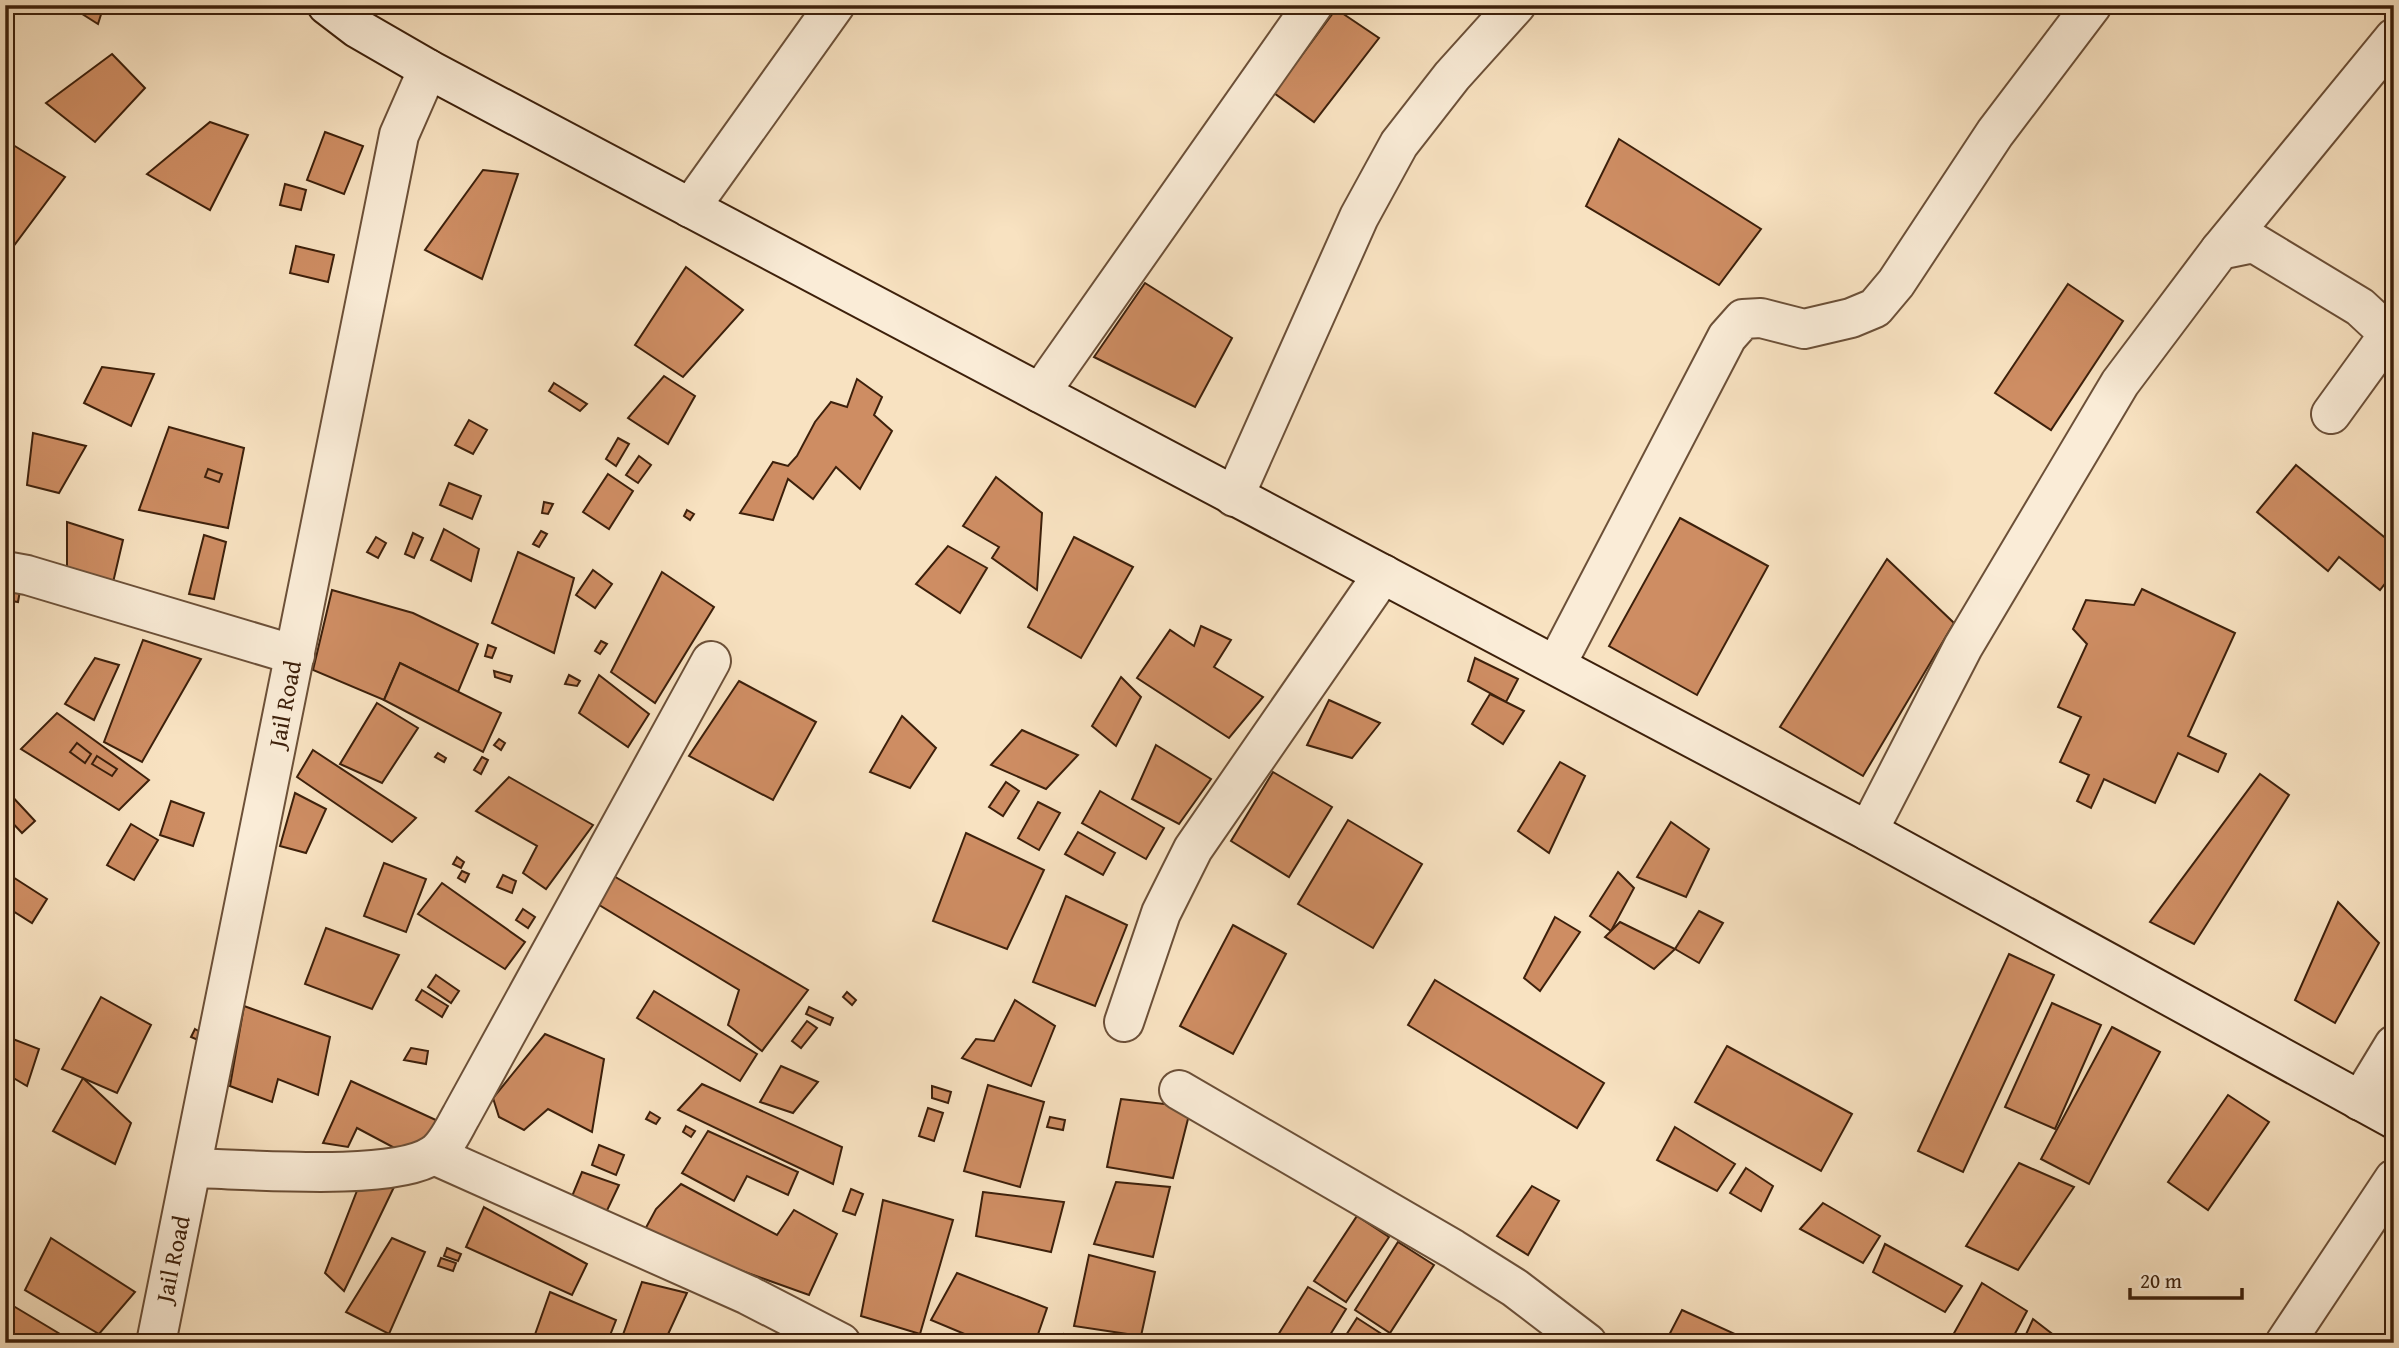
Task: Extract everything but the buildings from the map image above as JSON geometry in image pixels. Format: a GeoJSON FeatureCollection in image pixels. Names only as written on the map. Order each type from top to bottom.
{"type":"FeatureCollection","features":[{"type":"Feature","properties":{"kind":"street"},"geometry":{"type":"LineString","coordinates":[[327,5],[357,29],[428,69],[1868,831],[2394,1119]]}},
{"type":"Feature","properties":{"kind":"street"},"geometry":{"type":"LineString","coordinates":[[690,208],[835,5]]}},
{"type":"Feature","properties":{"kind":"street"},"geometry":{"type":"LineString","coordinates":[[1040,393],[1313,5]]}},
{"type":"Feature","properties":{"kind":"street"},"geometry":{"type":"LineString","coordinates":[[1234,496],[1359,217],[1399,144],[1452,76],[1516,5]]}},
{"type":"Feature","properties":{"kind":"street"},"geometry":{"type":"LineString","coordinates":[[1556,665],[1727,337],[1743,319],[1761,318],[1804,329],[1851,318],[1875,308],[1895,283],[1995,133],[2092,5]]}},
{"type":"Feature","properties":{"kind":"street"},"geometry":{"type":"LineString","coordinates":[[1868,831],[1964,646],[2120,383],[2220,250],[2394,38]]}},
{"type":"Feature","properties":{"kind":"street","name":"Jail Road"},"geometry":{"type":"LineString","coordinates":[[156,1343],[399,135],[428,69]]}},
{"type":"Feature","properties":{"kind":"street"},"geometry":{"type":"LineString","coordinates":[[2220,250],[2254,243],[2360,307],[2391,331],[2331,414]]}},
{"type":"Feature","properties":{"kind":"street"},"geometry":{"type":"LineString","coordinates":[[5,571],[27,575],[295,655]]}},
{"type":"Feature","properties":{"kind":"street"},"geometry":{"type":"LineString","coordinates":[[1124,1022],[1161,913],[1193,849],[1383,574]]}},
{"type":"Feature","properties":{"kind":"street"},"geometry":{"type":"LineString","coordinates":[[192,1168],[366,1171],[404,1167],[434,1155],[461,1116],[711,661]]}},
{"type":"Feature","properties":{"kind":"street"},"geometry":{"type":"LineString","coordinates":[[2360,1101],[2394,1045]]}},
{"type":"Feature","properties":{"kind":"street"},"geometry":{"type":"LineString","coordinates":[[1179,1090],[1453,1249],[1515,1288],[1587,1343]]}},
{"type":"Feature","properties":{"kind":"street"},"geometry":{"type":"LineString","coordinates":[[434,1155],[748,1295],[841,1343]]}},
{"type":"Feature","properties":{"kind":"street"},"geometry":{"type":"LineString","coordinates":[[2286,1343],[2394,1179]]}}]}
